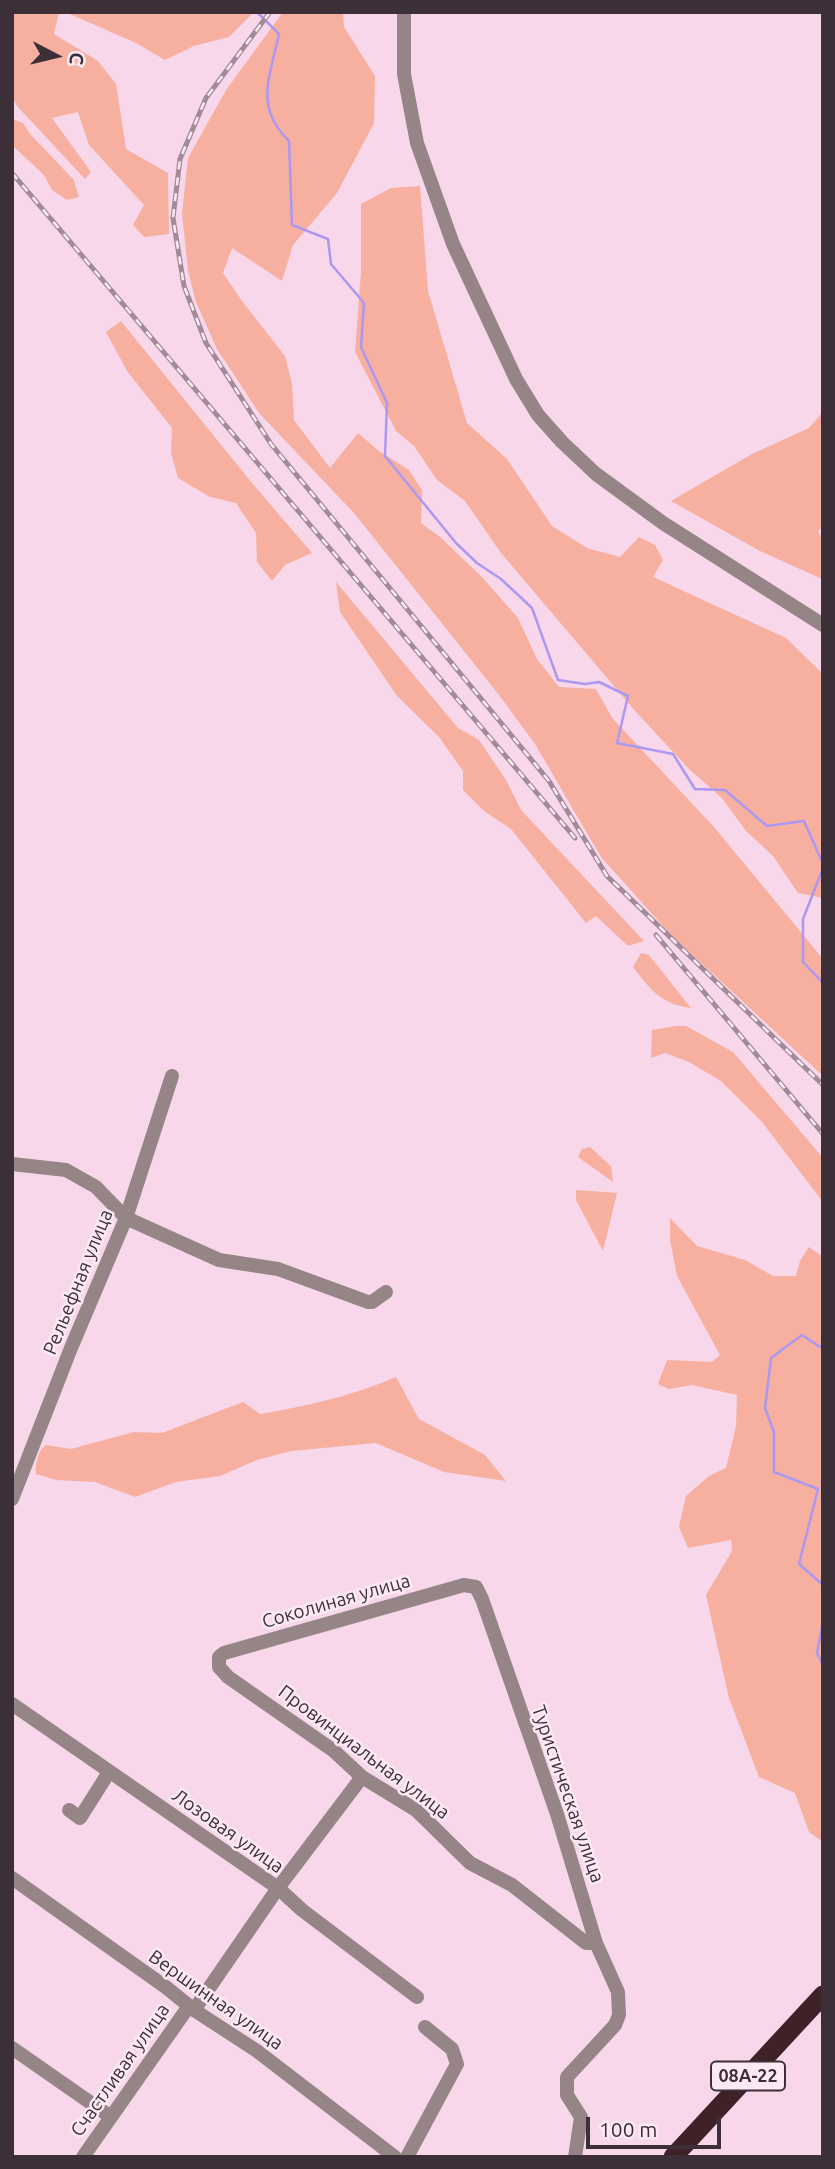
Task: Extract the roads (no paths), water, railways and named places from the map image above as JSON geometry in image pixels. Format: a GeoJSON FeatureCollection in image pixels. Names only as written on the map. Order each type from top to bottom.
{"type":"FeatureCollection","features":[{"type":"Feature","properties":{"kind":"highway","name":"08А-22"},"geometry":{"type":"LineString","coordinates":[[673,2157],[823,1995]]}},
{"type":"Feature","properties":{"kind":"street"},"geometry":{"type":"LineString","coordinates":[[404,12],[404,74],[417,144],[453,244],[516,379],[538,415],[596,474],[663,523],[823,625]]}},
{"type":"Feature","properties":{"kind":"street","name":"Рельефная улица"},"geometry":{"type":"LineString","coordinates":[[12,1499],[66,1360],[126,1218],[172,1076]]}},
{"type":"Feature","properties":{"kind":"street"},"geometry":{"type":"LineString","coordinates":[[12,1164],[65,1170],[96,1187],[126,1218],[219,1260],[278,1269],[368,1302],[386,1292]]}},
{"type":"Feature","properties":{"kind":"street","name":"Соколиная улица"},"geometry":{"type":"LineString","coordinates":[[219,1657],[224,1653],[464,1585]]}},
{"type":"Feature","properties":{"kind":"street","name":"Туристическая улица"},"geometry":{"type":"LineString","coordinates":[[464,1585],[476,1587],[482,1600],[557,1814],[596,1943],[618,1992],[619,2015],[615,2025],[567,2077],[567,2095],[581,2117],[582,2124],[575,2157]]}},
{"type":"Feature","properties":{"kind":"street","name":"Провинциальная улица"},"geometry":{"type":"LineString","coordinates":[[219,1657],[219,1667],[228,1676],[334,1751],[362,1777],[416,1810],[470,1863],[512,1885],[586,1943],[596,1943]]}},
{"type":"Feature","properties":{"kind":"street","name":"Лозовая улица"},"geometry":{"type":"LineString","coordinates":[[12,1704],[278,1888],[302,1910],[417,1997]]}},
{"type":"Feature","properties":{"kind":"street"},"geometry":{"type":"LineString","coordinates":[[69,1810],[80,1818],[109,1772]]}},
{"type":"Feature","properties":{"kind":"street","name":"Счастливая улица"},"geometry":{"type":"LineString","coordinates":[[83,2157],[362,1777]]}},
{"type":"Feature","properties":{"kind":"street","name":"Вершинная улица"},"geometry":{"type":"LineString","coordinates":[[12,1878],[192,2008],[257,2051],[395,2157]]}},
{"type":"Feature","properties":{"kind":"street"},"geometry":{"type":"LineString","coordinates":[[408,2157],[457,2064],[452,2049],[425,2028]]}},
{"type":"Feature","properties":{"kind":"street"},"geometry":{"type":"LineString","coordinates":[[12,2048],[111,2117]]}},
{"type":"Feature","properties":{"kind":"waterway"},"geometry":{"type":"LineString","coordinates":[[257,12],[279,34],[269,78],[268,104],[271,116],[289,141],[292,225],[328,239],[331,264],[364,303],[361,347],[387,403],[385,456],[456,543],[532,608],[558,680],[585,684],[599,682],[628,696],[617,743],[673,754],[695,789],[725,790],[767,826],[804,821],[823,864]]}},
{"type":"Feature","properties":{"kind":"waterway"},"geometry":{"type":"LineString","coordinates":[[823,868],[803,919],[803,962],[823,983]]}},
{"type":"Feature","properties":{"kind":"waterway"},"geometry":{"type":"LineString","coordinates":[[823,1345],[820,1347],[802,1335],[771,1358],[765,1408],[774,1432],[774,1472],[818,1489],[799,1564],[823,1585]]}},
{"type":"Feature","properties":{"kind":"waterway"},"geometry":{"type":"LineString","coordinates":[[823,1622],[817,1653],[823,1665]]}},
{"type":"Feature","properties":{"kind":"railway"},"geometry":{"type":"LineString","coordinates":[[270,12],[206,98],[180,159],[173,218],[184,286],[206,343],[271,444],[549,781],[607,876],[823,1085]]}},
{"type":"Feature","properties":{"kind":"railway"},"geometry":{"type":"LineString","coordinates":[[12,173],[575,838]]}},
{"type":"Feature","properties":{"kind":"railway"},"geometry":{"type":"LineString","coordinates":[[656,935],[823,1134]]}}]}
